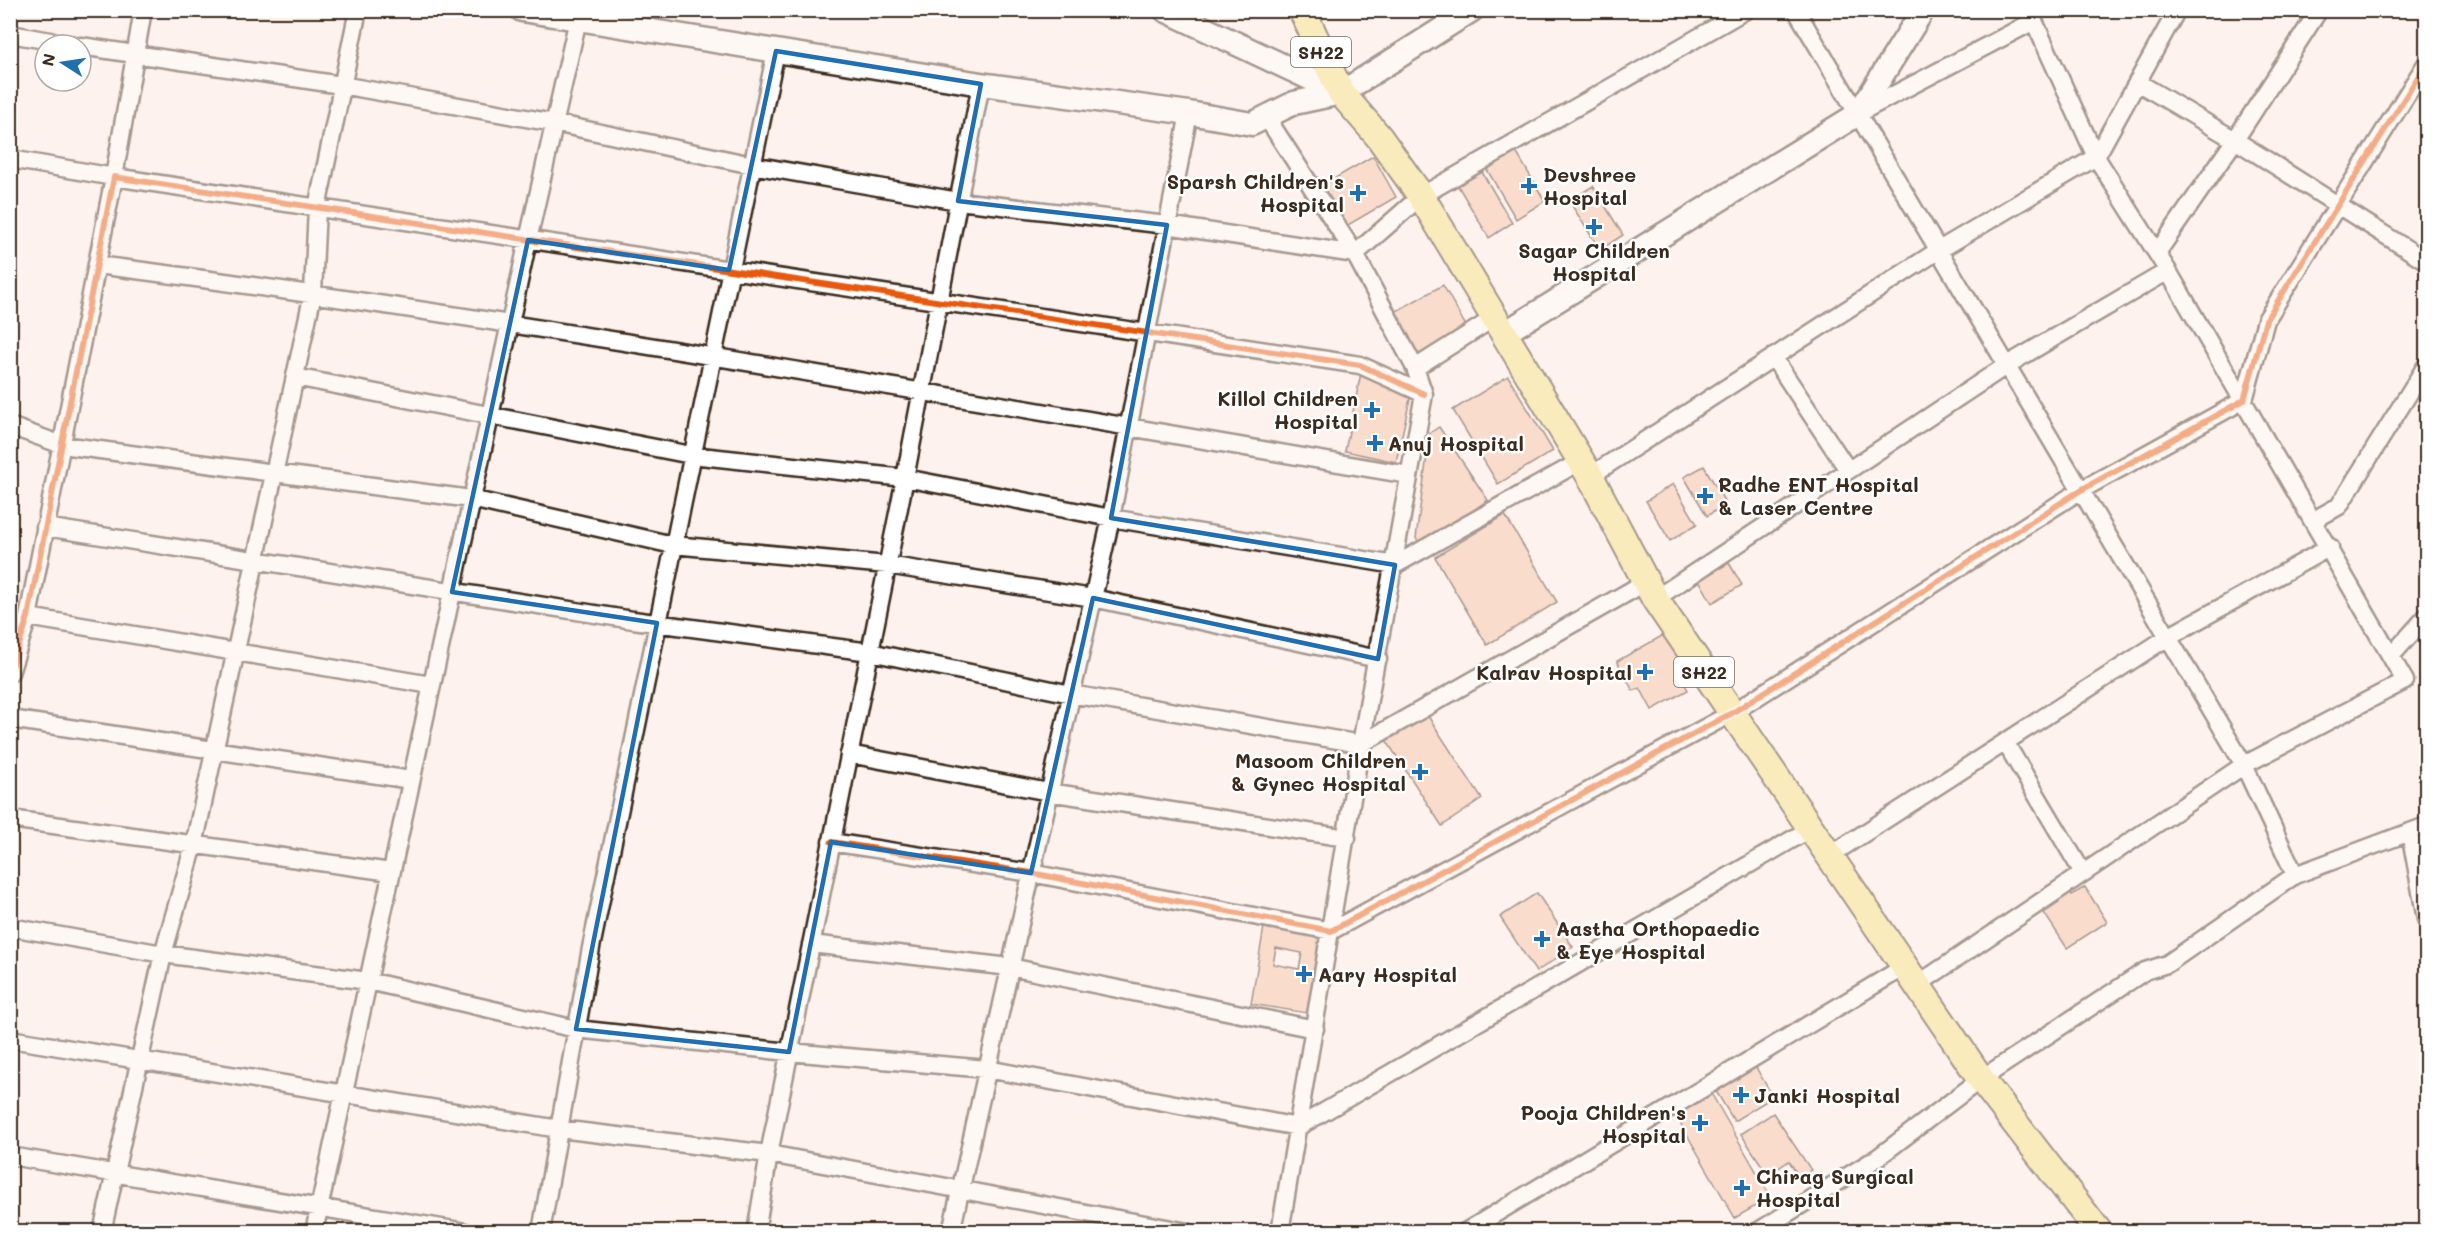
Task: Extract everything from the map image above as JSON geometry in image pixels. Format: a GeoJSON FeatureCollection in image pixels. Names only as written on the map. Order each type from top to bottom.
{"type":"FeatureCollection","features":[{"type":"Feature","properties":{"kind":"main road","name":"SH22"},"geometry":{"type":"LineString","coordinates":[[1302,10],[1341,93],[1379,137],[1421,196],[1585,469],[1651,591],[1981,1079],[2099,1232]]}},
{"type":"Feature","properties":{"kind":"street"},"geometry":{"type":"LineString","coordinates":[[10,673],[28,617],[114,177],[143,10]]}},
{"type":"Feature","properties":{"kind":"street"},"geometry":{"type":"LineString","coordinates":[[102,1232],[113,1173],[163,954],[194,845],[295,377],[312,293],[317,208],[358,10]]}},
{"type":"Feature","properties":{"kind":"street"},"geometry":{"type":"LineString","coordinates":[[522,10],[981,84],[1189,112],[1252,124],[1294,103],[1341,93],[1472,10]]}},
{"type":"Feature","properties":{"kind":"street"},"geometry":{"type":"LineString","coordinates":[[1165,10],[1341,93]]}},
{"type":"Feature","properties":{"kind":"street"},"geometry":{"type":"LineString","coordinates":[[93,48],[341,85],[554,123],[752,165],[958,201],[1167,225],[1354,254],[1421,196],[1746,10]]}},
{"type":"Feature","properties":{"kind":"street"},"geometry":{"type":"LineString","coordinates":[[1796,10],[2244,765],[2295,875]]}},
{"type":"Feature","properties":{"kind":"street"},"geometry":{"type":"LineString","coordinates":[[1858,114],[1923,10]]}},
{"type":"Feature","properties":{"kind":"street"},"geometry":{"type":"LineString","coordinates":[[295,377],[691,455],[905,478],[1111,518],[1395,565],[1585,469],[1773,357],[1939,250],[2096,157],[2177,10]]}},
{"type":"Feature","properties":{"kind":"street"},"geometry":{"type":"LineString","coordinates":[[2157,253],[2235,140],[2319,10]]}},
{"type":"Feature","properties":{"kind":"street"},"geometry":{"type":"LineString","coordinates":[[314,1232],[471,499],[578,19]]}},
{"type":"Feature","properties":{"kind":"street"},"geometry":{"type":"LineString","coordinates":[[1415,368],[1499,326],[1858,114],[2034,21],[2096,157],[2168,271],[2330,547],[2405,681],[2244,765],[2083,873],[1910,976],[1465,1232]]}},
{"type":"Feature","properties":{"kind":"street"},"geometry":{"type":"LineString","coordinates":[[10,34],[33,38]]}},
{"type":"Feature","properties":{"kind":"street"},"geometry":{"type":"LineString","coordinates":[[541,1232],[576,1029],[711,357],[776,51]]}},
{"type":"Feature","properties":{"kind":"street"},"geometry":{"type":"LineString","coordinates":[[831,842],[1031,873],[1331,931],[1732,713],[2081,490],[2244,400],[2266,320],[2427,64]]}},
{"type":"Feature","properties":{"kind":"street"},"geometry":{"type":"LineString","coordinates":[[2137,82],[2235,140],[2427,261]]}},
{"type":"Feature","properties":{"kind":"street"},"geometry":{"type":"LineString","coordinates":[[756,1232],[769,1154],[905,478],[981,84]]}},
{"type":"Feature","properties":{"kind":"street"},"geometry":{"type":"LineString","coordinates":[[951,1232],[1111,518],[1189,112]]}},
{"type":"Feature","properties":{"kind":"street"},"geometry":{"type":"LineString","coordinates":[[1267,118],[1354,254],[1415,368],[1424,394],[1361,744],[1280,1232]]}},
{"type":"Feature","properties":{"kind":"street"},"geometry":{"type":"LineString","coordinates":[[10,159],[317,208],[1360,365],[1424,394]]}},
{"type":"Feature","properties":{"kind":"street"},"geometry":{"type":"LineString","coordinates":[[97,265],[312,293],[711,357],[1409,476]]}},
{"type":"Feature","properties":{"kind":"street"},"geometry":{"type":"LineString","coordinates":[[45,527],[452,592],[870,652],[1071,694],[1361,744],[1651,591],[1848,470],[2007,365],[2168,271]]}},
{"type":"Feature","properties":{"kind":"street"},"geometry":{"type":"LineString","coordinates":[[1773,357],[1848,470]]}},
{"type":"Feature","properties":{"kind":"street"},"geometry":{"type":"LineString","coordinates":[[2314,520],[2339,506],[2427,366]]}},
{"type":"Feature","properties":{"kind":"street"},"geometry":{"type":"LineString","coordinates":[[10,426],[62,445],[471,499],[673,545],[887,565],[1093,598],[1378,658]]}},
{"type":"Feature","properties":{"kind":"street"},"geometry":{"type":"LineString","coordinates":[[1829,856],[2168,636],[2330,547]]}},
{"type":"Feature","properties":{"kind":"street"},"geometry":{"type":"LineString","coordinates":[[28,617],[431,686]]}},
{"type":"Feature","properties":{"kind":"street"},"geometry":{"type":"LineString","coordinates":[[2392,655],[2427,617]]}},
{"type":"Feature","properties":{"kind":"street"},"geometry":{"type":"LineString","coordinates":[[10,719],[411,780]]}},
{"type":"Feature","properties":{"kind":"street"},"geometry":{"type":"LineString","coordinates":[[2005,742],[2083,873]]}},
{"type":"Feature","properties":{"kind":"street"},"geometry":{"type":"LineString","coordinates":[[849,754],[1049,792],[1347,838]]}},
{"type":"Feature","properties":{"kind":"street"},"geometry":{"type":"LineString","coordinates":[[10,819],[391,872]]}},
{"type":"Feature","properties":{"kind":"street"},"geometry":{"type":"LineString","coordinates":[[1757,1232],[1877,1158],[1981,1079],[2145,970],[2167,963],[2295,875],[2427,826]]}},
{"type":"Feature","properties":{"kind":"street"},"geometry":{"type":"LineString","coordinates":[[10,927],[163,954],[368,981],[576,1029],[789,1052],[987,1069],[1298,1127],[1810,829]]}},
{"type":"Feature","properties":{"kind":"street"},"geometry":{"type":"LineString","coordinates":[[2410,832],[2427,919]]}},
{"type":"Feature","properties":{"kind":"street"},"geometry":{"type":"LineString","coordinates":[[811,944],[1010,968],[1315,1029]]}},
{"type":"Feature","properties":{"kind":"street"},"geometry":{"type":"LineString","coordinates":[[10,1039],[559,1129],[769,1154],[1188,1232]]}},
{"type":"Feature","properties":{"kind":"street"},"geometry":{"type":"LineString","coordinates":[[10,1156],[466,1232]]}},
{"type":"Feature","properties":{"kind":"highlighted area"},"geometry":{"type":"Polygon","coordinates":[[[776,51],[981,84],[958,201],[1167,225],[1111,518],[1395,565],[1378,659],[1093,598],[1031,873],[831,842],[789,1052],[576,1029],[657,623],[452,592],[528,240],[729,270],[776,51]]]}},
{"type":"Feature","properties":{"kind":"building"},"geometry":{"type":"Polygon","coordinates":[[[1512,145],[1545,201],[1516,219],[1483,163],[1512,145]]]}},
{"type":"Feature","properties":{"kind":"building"},"geometry":{"type":"Polygon","coordinates":[[[1373,156],[1396,197],[1336,232],[1313,191],[1373,156]]]}},
{"type":"Feature","properties":{"kind":"building"},"geometry":{"type":"Polygon","coordinates":[[[1479,167],[1512,223],[1489,238],[1455,181],[1479,167]]]}},
{"type":"Feature","properties":{"kind":"building"},"geometry":{"type":"Polygon","coordinates":[[[1593,186],[1623,235],[1600,250],[1569,201],[1593,186]]]}},
{"type":"Feature","properties":{"kind":"building"},"geometry":{"type":"Polygon","coordinates":[[[1443,285],[1467,328],[1417,356],[1393,313],[1443,285]]]}},
{"type":"Feature","properties":{"kind":"building"},"geometry":{"type":"Polygon","coordinates":[[[1361,373],[1396,380],[1410,399],[1396,462],[1345,451],[1361,373]]]}},
{"type":"Feature","properties":{"kind":"building"},"geometry":{"type":"Polygon","coordinates":[[[1508,376],[1553,451],[1498,484],[1453,410],[1508,376]]]}},
{"type":"Feature","properties":{"kind":"building"},"geometry":{"type":"Polygon","coordinates":[[[1439,427],[1488,500],[1421,546],[1416,538],[1430,433],[1439,427]]]}},
{"type":"Feature","properties":{"kind":"building"},"geometry":{"type":"Polygon","coordinates":[[[1704,466],[1726,504],[1707,516],[1684,477],[1704,466]]]}},
{"type":"Feature","properties":{"kind":"building"},"geometry":{"type":"Polygon","coordinates":[[[1673,484],[1697,524],[1670,541],[1646,501],[1673,484]]]}},
{"type":"Feature","properties":{"kind":"building"},"geometry":{"type":"Polygon","coordinates":[[[1505,515],[1557,602],[1487,645],[1435,557],[1505,515]]]}},
{"type":"Feature","properties":{"kind":"building"},"geometry":{"type":"Polygon","coordinates":[[[1729,563],[1742,585],[1712,603],[1699,580],[1729,563]]]}},
{"type":"Feature","properties":{"kind":"building"},"geometry":{"type":"Polygon","coordinates":[[[1669,632],[1687,666],[1678,672],[1688,690],[1652,710],[1640,688],[1633,691],[1617,661],[1669,632]]]}},
{"type":"Feature","properties":{"kind":"building"},"geometry":{"type":"Polygon","coordinates":[[[1424,710],[1482,799],[1442,826],[1384,737],[1424,710]]]}},
{"type":"Feature","properties":{"kind":"building"},"geometry":{"type":"Polygon","coordinates":[[[2066,886],[2072,895],[2085,887],[2107,922],[2067,948],[2044,913],[2059,903],[2053,894],[2066,886]]]}},
{"type":"Feature","properties":{"kind":"building"},"geometry":{"type":"Polygon","coordinates":[[[1537,893],[1573,947],[1536,972],[1500,917],[1537,893]]]}},
{"type":"Feature","properties":{"kind":"building"},"geometry":{"type":"Polygon","coordinates":[[[1264,927],[1320,936],[1307,1013],[1251,1004],[1264,927]],[[1276,948],[1273,964],[1299,969],[1302,953],[1276,948]]]}},
{"type":"Feature","properties":{"kind":"building"},"geometry":{"type":"Polygon","coordinates":[[[1754,1064],[1773,1097],[1734,1121],[1714,1088],[1754,1064]]]}},
{"type":"Feature","properties":{"kind":"building"},"geometry":{"type":"Polygon","coordinates":[[[1711,1093],[1771,1197],[1735,1218],[1675,1114],[1711,1093]]]}},
{"type":"Feature","properties":{"kind":"building"},"geometry":{"type":"Polygon","coordinates":[[[1773,1113],[1811,1170],[1800,1178],[1789,1161],[1768,1175],[1741,1134],[1773,1113]]]}},
{"type":"Feature","properties":{"kind":"cycle path"},"geometry":{"type":"LineString","coordinates":[[831,842],[1031,873],[1331,931],[1732,713],[2081,490],[2244,400],[2266,320],[2426,64]]}},
{"type":"Feature","properties":{"kind":"cycle path"},"geometry":{"type":"LineString","coordinates":[[10,673],[28,617],[114,177],[1360,365],[1424,394]]}},
{"type":"Feature","properties":{"kind":"place","name":"Devshree Hospital"},"geometry":{"type":"Point","coordinates":[1529,186]}},
{"type":"Feature","properties":{"kind":"place","name":"Sparsh Children's Hospital"},"geometry":{"type":"Point","coordinates":[1358,193]}},
{"type":"Feature","properties":{"kind":"place","name":"Sagar Children Hospital"},"geometry":{"type":"Point","coordinates":[1594,227]}},
{"type":"Feature","properties":{"kind":"place","name":"Killol Children Hospital"},"geometry":{"type":"Point","coordinates":[1372,410]}},
{"type":"Feature","properties":{"kind":"place","name":"Anuj Hospital"},"geometry":{"type":"Point","coordinates":[1375,443]}},
{"type":"Feature","properties":{"kind":"place","name":"Radhe ENT Hospital & Laser Centre"},"geometry":{"type":"Point","coordinates":[1705,496]}},
{"type":"Feature","properties":{"kind":"place","name":"Kalrav Hospital"},"geometry":{"type":"Point","coordinates":[1645,672]}},
{"type":"Feature","properties":{"kind":"place","name":"Masoom Children & Gynec Hospital"},"geometry":{"type":"Point","coordinates":[1420,772]}},
{"type":"Feature","properties":{"kind":"place","name":"Aastha Orthopaedic & Eye Hospital"},"geometry":{"type":"Point","coordinates":[1542,939]}},
{"type":"Feature","properties":{"kind":"place","name":"Aary Hospital"},"geometry":{"type":"Point","coordinates":[1304,974]}},
{"type":"Feature","properties":{"kind":"place","name":"Janki Hospital"},"geometry":{"type":"Point","coordinates":[1741,1095]}},
{"type":"Feature","properties":{"kind":"place","name":"Pooja Children's Hospital"},"geometry":{"type":"Point","coordinates":[1700,1123]}},
{"type":"Feature","properties":{"kind":"place","name":"Chirag Surgical Hospital"},"geometry":{"type":"Point","coordinates":[1742,1188]}}]}
